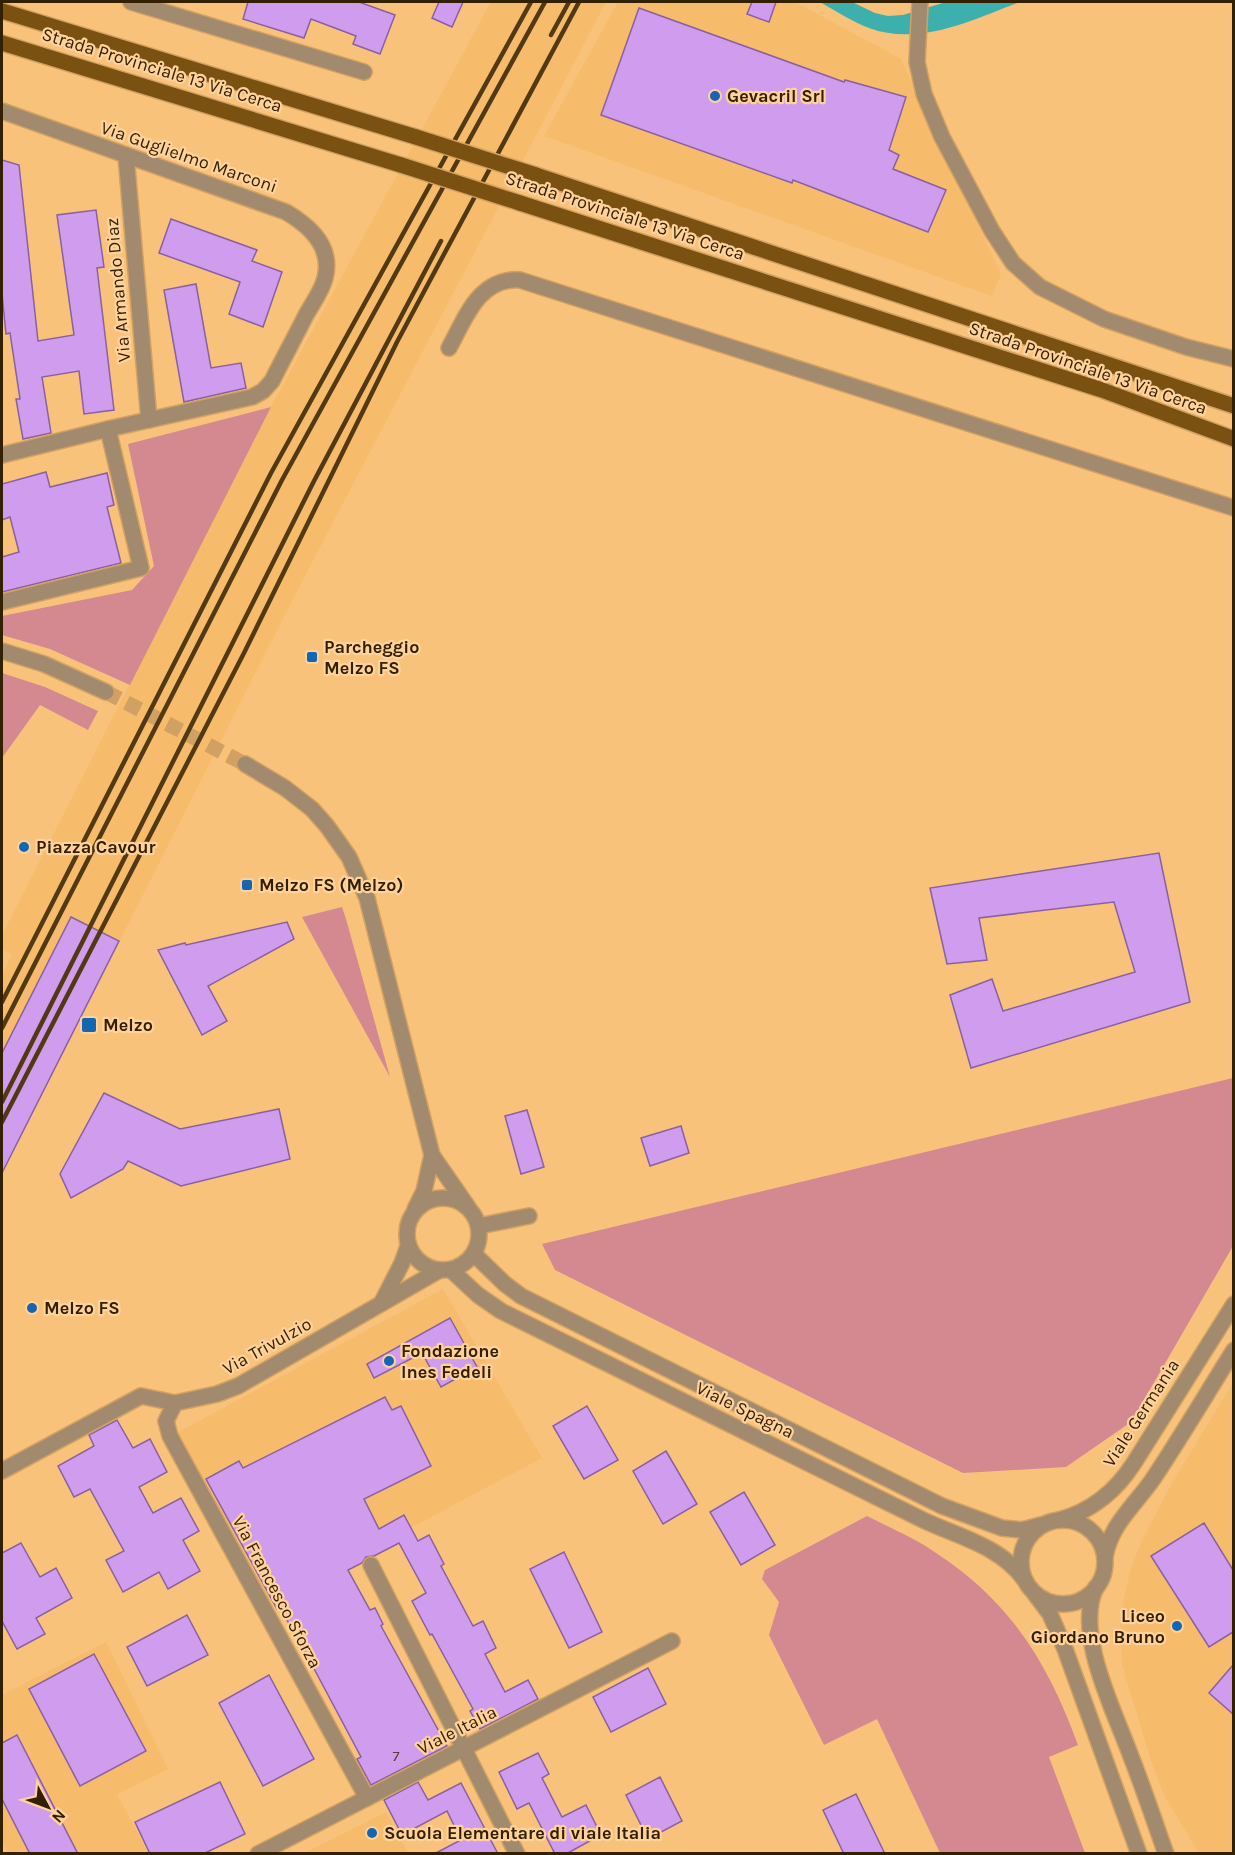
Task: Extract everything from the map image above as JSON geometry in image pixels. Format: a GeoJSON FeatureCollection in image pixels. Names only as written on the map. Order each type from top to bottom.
{"type":"FeatureCollection","features":[{"type":"Feature","properties":{"kind":"main road","name":"Strada Provinciale 13 Via Cerca"},"geometry":{"type":"LineString","coordinates":[[2,11],[536,175],[1233,406]]}},
{"type":"Feature","properties":{"kind":"main road","name":"Strada Provinciale 13 Via Cerca"},"geometry":{"type":"LineString","coordinates":[[2,43],[359,151],[1102,390],[1233,439]]}},
{"type":"Feature","properties":{"kind":"street"},"geometry":{"type":"LineString","coordinates":[[131,2],[364,72]]}},
{"type":"Feature","properties":{"kind":"street"},"geometry":{"type":"LineString","coordinates":[[920,2],[917,62],[924,94],[942,137],[992,231],[1013,263],[1040,287],[1104,319],[1186,347],[1233,359]]}},
{"type":"Feature","properties":{"kind":"street","name":"Via Guglielmo Marconi"},"geometry":{"type":"LineString","coordinates":[[2,111],[286,212],[298,218],[314,233],[324,250],[327,261],[326,278],[272,381],[263,391],[252,397],[149,420]]}},
{"type":"Feature","properties":{"kind":"street","name":"Via Armando Diaz"},"geometry":{"type":"LineString","coordinates":[[126,156],[149,420]]}},
{"type":"Feature","properties":{"kind":"street"},"geometry":{"type":"LineString","coordinates":[[449,348],[478,297],[501,282],[520,280],[1233,508]]}},
{"type":"Feature","properties":{"kind":"street"},"geometry":{"type":"LineString","coordinates":[[2,455],[149,420]]}},
{"type":"Feature","properties":{"kind":"street"},"geometry":{"type":"LineString","coordinates":[[2,602],[141,568],[108,429]]}},
{"type":"Feature","properties":{"kind":"street"},"geometry":{"type":"LineString","coordinates":[[2,651],[44,664],[106,692]]}},
{"type":"Feature","properties":{"kind":"street"},"geometry":{"type":"LineString","coordinates":[[245,764],[291,792],[317,814],[346,851],[367,898],[432,1155],[475,1216],[479,1226],[480,1236],[474,1254],[464,1264],[444,1270],[425,1266],[415,1258],[408,1246],[406,1234],[408,1222],[423,1191],[432,1155]]}},
{"type":"Feature","properties":{"kind":"street"},"geometry":{"type":"LineString","coordinates":[[414,1211],[426,1201],[441,1197],[455,1199],[468,1207]]}},
{"type":"Feature","properties":{"kind":"street"},"geometry":{"type":"LineString","coordinates":[[479,1226],[528,1216]]}},
{"type":"Feature","properties":{"kind":"street","name":"Via Trivulzio"},"geometry":{"type":"LineString","coordinates":[[382,1302],[408,1246]]}},
{"type":"Feature","properties":{"kind":"street","name":"Viale Spagna"},"geometry":{"type":"LineString","coordinates":[[474,1254],[521,1296],[942,1506],[1002,1528],[1022,1530],[1041,1526]]}},
{"type":"Feature","properties":{"kind":"street","name":"Via Trivulzio"},"geometry":{"type":"LineString","coordinates":[[2,1471],[141,1396],[175,1403],[217,1394],[238,1386],[362,1316],[382,1302],[444,1270]]}},
{"type":"Feature","properties":{"kind":"street","name":"Viale Spagna"},"geometry":{"type":"LineString","coordinates":[[444,1270],[501,1311],[923,1520],[992,1550],[1010,1562],[1024,1580]]}},
{"type":"Feature","properties":{"kind":"street","name":"Viale Germania"},"geometry":{"type":"LineString","coordinates":[[1059,1520],[1088,1508],[1107,1496],[1117,1486],[1233,1304]]}},
{"type":"Feature","properties":{"kind":"street"},"geometry":{"type":"LineString","coordinates":[[1166,1854],[1098,1667],[1090,1622],[1091,1598],[1103,1575],[1108,1542],[1119,1522],[1151,1482],[1233,1350]]}},
{"type":"Feature","properties":{"kind":"street","name":"Via Francesco Sforza"},"geometry":{"type":"LineString","coordinates":[[175,1403],[166,1421],[170,1436],[367,1798]]}},
{"type":"Feature","properties":{"kind":"street"},"geometry":{"type":"LineString","coordinates":[[1105,1560],[1102,1546],[1092,1531],[1076,1522],[1059,1520],[1041,1526],[1029,1535],[1022,1550],[1020,1562],[1024,1580],[1050,1614],[1065,1649],[1139,1854]]}},
{"type":"Feature","properties":{"kind":"street"},"geometry":{"type":"LineString","coordinates":[[370,1565],[517,1854]]}},
{"type":"Feature","properties":{"kind":"street"},"geometry":{"type":"LineString","coordinates":[[1035,1594],[1047,1601],[1065,1604],[1082,1599],[1096,1587]]}},
{"type":"Feature","properties":{"kind":"street","name":"Viale Italia"},"geometry":{"type":"LineString","coordinates":[[258,1854],[672,1641]]}},
{"type":"Feature","properties":{"kind":"shaded area"},"geometry":{"type":"Polygon","coordinates":[[[491,2],[606,2],[298,589],[2,1173],[2,975],[12,954],[2,949],[2,935],[271,407],[491,2]]]}},
{"type":"Feature","properties":{"kind":"shaded area","name":"Gevacril Srl"},"geometry":{"type":"Polygon","coordinates":[[[618,2],[795,2],[901,59],[1001,274],[992,296],[544,136],[618,2]]]}},
{"type":"Feature","properties":{"kind":"shaded area"},"geometry":{"type":"Polygon","coordinates":[[[271,407],[130,685],[50,649],[2,635],[2,616],[132,590],[154,566],[128,444],[271,407]]]}},
{"type":"Feature","properties":{"kind":"shaded area"},"geometry":{"type":"Polygon","coordinates":[[[2,673],[45,687],[98,711],[88,730],[40,705],[2,758],[2,673]]]}},
{"type":"Feature","properties":{"kind":"shaded area"},"geometry":{"type":"Polygon","coordinates":[[[342,907],[346,919],[390,1077],[302,917],[342,907]]]}},
{"type":"Feature","properties":{"kind":"shaded area"},"geometry":{"type":"Polygon","coordinates":[[[1233,1078],[1233,1246],[1131,1422],[1066,1467],[963,1473],[555,1270],[542,1244],[1233,1078]]]}},
{"type":"Feature","properties":{"kind":"shaded area"},"geometry":{"type":"Polygon","coordinates":[[[443,1289],[542,1458],[269,1603],[173,1435],[443,1289]]]}},
{"type":"Feature","properties":{"kind":"shaded area","name":"Liceo Giordano Bruno"},"geometry":{"type":"Polygon","coordinates":[[[1233,1383],[1233,1853],[1199,1853],[1164,1795],[1151,1761],[1122,1665],[1120,1617],[1130,1572],[1141,1542],[1172,1483],[1233,1383]]]}},
{"type":"Feature","properties":{"kind":"shaded area"},"geometry":{"type":"Polygon","coordinates":[[[867,1516],[936,1553],[986,1592],[1024,1637],[1040,1661],[1054,1687],[1078,1745],[1049,1757],[1085,1853],[940,1853],[877,1719],[824,1745],[769,1635],[779,1602],[762,1579],[765,1570],[867,1516]]]}},
{"type":"Feature","properties":{"kind":"shaded area"},"geometry":{"type":"Polygon","coordinates":[[[106,1642],[168,1769],[117,1794],[148,1853],[8,1853],[2,1841],[2,1695],[106,1642]]]}},
{"type":"Feature","properties":{"kind":"shaded area","name":"Scuola Elementare di viale Italia"},"geometry":{"type":"Polygon","coordinates":[[[386,1812],[408,1853],[305,1853],[386,1812]]]}},
{"type":"Feature","properties":{"kind":"water"},"geometry":{"type":"Polygon","coordinates":[[[820,2],[852,2],[875,13],[888,16],[903,15],[946,2],[1020,2],[965,23],[927,33],[908,34],[888,33],[869,28],[820,2]]]}},
{"type":"Feature","properties":{"kind":"building"},"geometry":{"type":"Polygon","coordinates":[[[248,2],[359,2],[395,15],[380,54],[353,44],[356,36],[311,19],[304,38],[243,19],[248,2]]]}},
{"type":"Feature","properties":{"kind":"building"},"geometry":{"type":"Polygon","coordinates":[[[439,2],[463,2],[452,27],[432,18],[439,2]]]}},
{"type":"Feature","properties":{"kind":"building"},"geometry":{"type":"Polygon","coordinates":[[[752,2],[776,2],[769,22],[747,14],[752,2]]]}},
{"type":"Feature","properties":{"kind":"building","name":"Gevacril Srl"},"geometry":{"type":"Polygon","coordinates":[[[639,8],[844,82],[845,80],[906,97],[889,150],[899,155],[893,169],[946,190],[928,232],[793,180],[792,183],[601,115],[639,8]]]}},
{"type":"Feature","properties":{"kind":"building"},"geometry":{"type":"Polygon","coordinates":[[[2,160],[19,165],[38,341],[74,335],[57,215],[96,210],[104,267],[97,268],[114,410],[84,414],[79,371],[42,377],[51,433],[23,439],[16,399],[20,399],[10,333],[6,334],[2,294],[2,160]]]}},
{"type":"Feature","properties":{"kind":"building"},"geometry":{"type":"Polygon","coordinates":[[[171,219],[257,250],[252,261],[282,272],[263,327],[229,314],[240,282],[159,253],[171,219]]]}},
{"type":"Feature","properties":{"kind":"building"},"geometry":{"type":"Polygon","coordinates":[[[196,284],[211,368],[241,363],[246,388],[184,402],[164,290],[196,284]]]}},
{"type":"Feature","properties":{"kind":"building"},"geometry":{"type":"Polygon","coordinates":[[[46,472],[50,487],[107,473],[114,505],[107,507],[121,563],[2,592],[2,557],[19,552],[10,517],[2,520],[2,484],[46,472]]]}},
{"type":"Feature","properties":{"kind":"building"},"geometry":{"type":"Polygon","coordinates":[[[1159,853],[1190,1002],[971,1068],[950,995],[992,979],[1003,1011],[1135,972],[1114,902],[979,918],[987,960],[947,964],[930,888],[1159,853]]]}},
{"type":"Feature","properties":{"kind":"building"},"geometry":{"type":"Polygon","coordinates":[[[71,917],[119,941],[2,1173],[2,1053],[71,917]]]}},
{"type":"Feature","properties":{"kind":"building"},"geometry":{"type":"Polygon","coordinates":[[[287,922],[294,939],[208,986],[227,1021],[202,1035],[158,950],[287,922]]]}},
{"type":"Feature","properties":{"kind":"building"},"geometry":{"type":"Polygon","coordinates":[[[104,1093],[180,1129],[279,1109],[290,1159],[181,1186],[128,1161],[123,1169],[71,1198],[60,1174],[104,1093]]]}},
{"type":"Feature","properties":{"kind":"building"},"geometry":{"type":"Polygon","coordinates":[[[527,1110],[544,1167],[521,1174],[505,1116],[527,1110]]]}},
{"type":"Feature","properties":{"kind":"building"},"geometry":{"type":"Polygon","coordinates":[[[681,1126],[689,1153],[650,1166],[641,1138],[681,1126]]]}},
{"type":"Feature","properties":{"kind":"building"},"geometry":{"type":"Polygon","coordinates":[[[450,1318],[477,1367],[441,1387],[422,1353],[374,1378],[367,1364],[450,1318]]]}},
{"type":"Feature","properties":{"kind":"building"},"geometry":{"type":"Polygon","coordinates":[[[385,1397],[392,1410],[401,1406],[431,1466],[364,1499],[379,1529],[404,1515],[418,1541],[429,1535],[444,1564],[441,1566],[473,1626],[483,1621],[496,1648],[485,1654],[505,1692],[528,1680],[538,1699],[480,1729],[470,1711],[473,1709],[412,1601],[426,1593],[399,1543],[374,1556],[366,1557],[362,1563],[348,1570],[370,1610],[375,1608],[383,1624],[381,1626],[447,1746],[371,1785],[357,1759],[361,1757],[303,1648],[280,1608],[277,1609],[206,1479],[239,1461],[243,1468],[385,1397]]]}},
{"type":"Feature","properties":{"kind":"building"},"geometry":{"type":"Polygon","coordinates":[[[587,1406],[618,1460],[584,1479],[553,1426],[587,1406]]]}},
{"type":"Feature","properties":{"kind":"building"},"geometry":{"type":"Polygon","coordinates":[[[117,1420],[133,1448],[150,1439],[167,1472],[139,1487],[153,1513],[181,1498],[199,1531],[183,1540],[200,1571],[168,1589],[159,1572],[123,1592],[106,1560],[124,1551],[90,1489],[74,1497],[58,1466],[94,1446],[89,1435],[117,1420]]]}},
{"type":"Feature","properties":{"kind":"building"},"geometry":{"type":"Polygon","coordinates":[[[666,1451],[697,1504],[663,1524],[633,1471],[666,1451]]]}},
{"type":"Feature","properties":{"kind":"building"},"geometry":{"type":"Polygon","coordinates":[[[744,1492],[775,1545],[741,1565],[710,1512],[744,1492]]]}},
{"type":"Feature","properties":{"kind":"building"},"geometry":{"type":"Polygon","coordinates":[[[1204,1523],[1233,1570],[1233,1632],[1209,1647],[1151,1556],[1204,1523]]]}},
{"type":"Feature","properties":{"kind":"building"},"geometry":{"type":"Polygon","coordinates":[[[21,1543],[40,1577],[56,1568],[72,1598],[36,1618],[45,1634],[17,1649],[2,1621],[2,1553],[21,1543]]]}},
{"type":"Feature","properties":{"kind":"building"},"geometry":{"type":"Polygon","coordinates":[[[564,1552],[602,1632],[569,1648],[530,1569],[564,1552]]]}},
{"type":"Feature","properties":{"kind":"building"},"geometry":{"type":"Polygon","coordinates":[[[187,1615],[208,1655],[147,1686],[127,1647],[187,1615]]]}},
{"type":"Feature","properties":{"kind":"building"},"geometry":{"type":"Polygon","coordinates":[[[94,1654],[146,1751],[80,1786],[29,1689],[94,1654]]]}},
{"type":"Feature","properties":{"kind":"building"},"geometry":{"type":"Polygon","coordinates":[[[1233,1665],[1233,1714],[1209,1693],[1233,1665]]]}},
{"type":"Feature","properties":{"kind":"building"},"geometry":{"type":"Polygon","coordinates":[[[648,1668],[666,1704],[611,1732],[593,1697],[648,1668]]]}},
{"type":"Feature","properties":{"kind":"building"},"geometry":{"type":"Polygon","coordinates":[[[269,1675],[314,1759],[263,1786],[219,1703],[269,1675]]]}},
{"type":"Feature","properties":{"kind":"building"},"geometry":{"type":"Polygon","coordinates":[[[17,1735],[78,1854],[30,1854],[2,1799],[2,1743],[17,1735]]]}},
{"type":"Feature","properties":{"kind":"building"},"geometry":{"type":"Polygon","coordinates":[[[538,1753],[549,1774],[542,1778],[562,1817],[586,1805],[601,1835],[566,1854],[555,1854],[529,1803],[517,1809],[499,1772],[538,1753]]]}},
{"type":"Feature","properties":{"kind":"building"},"geometry":{"type":"Polygon","coordinates":[[[660,1777],[682,1821],[648,1839],[626,1795],[660,1777]]]}},
{"type":"Feature","properties":{"kind":"building"},"geometry":{"type":"Polygon","coordinates":[[[220,1782],[245,1834],[203,1854],[150,1854],[135,1822],[220,1782]]]}},
{"type":"Feature","properties":{"kind":"building"},"geometry":{"type":"Polygon","coordinates":[[[418,1782],[428,1800],[461,1783],[498,1854],[434,1854],[461,1840],[447,1811],[402,1835],[384,1800],[418,1782]]]}},
{"type":"Feature","properties":{"kind":"building"},"geometry":{"type":"Polygon","coordinates":[[[856,1794],[885,1854],[844,1854],[823,1810],[856,1794]]]}},
{"type":"Feature","properties":{"kind":"tunnel"},"geometry":{"type":"LineString","coordinates":[[106,692],[245,764]]}},
{"type":"Feature","properties":{"kind":"railway"},"geometry":{"type":"LineString","coordinates":[[2,1002],[271,473],[531,2]]}},
{"type":"Feature","properties":{"kind":"railway"},"geometry":{"type":"LineString","coordinates":[[2,1028],[282,480],[545,2]]}},
{"type":"Feature","properties":{"kind":"railway"},"geometry":{"type":"LineString","coordinates":[[551,35],[569,2]]}},
{"type":"Feature","properties":{"kind":"railway"},"geometry":{"type":"LineString","coordinates":[[2,1122],[244,653],[397,342],[579,2]]}},
{"type":"Feature","properties":{"kind":"railway"},"geometry":{"type":"LineString","coordinates":[[2,1102],[314,481],[441,241]]}},
{"type":"Feature","properties":{"kind":"place","name":"Gevacril Srl"},"geometry":{"type":"Point","coordinates":[715,96]}},
{"type":"Feature","properties":{"kind":"place","name":"Parcheggio Melzo FS"},"geometry":{"type":"Point","coordinates":[312,657]}},
{"type":"Feature","properties":{"kind":"place","name":"Piazza Cavour"},"geometry":{"type":"Point","coordinates":[24,847]}},
{"type":"Feature","properties":{"kind":"place","name":"Melzo FS (Melzo)"},"geometry":{"type":"Point","coordinates":[247,885]}},
{"type":"Feature","properties":{"kind":"place","name":"Melzo"},"geometry":{"type":"Point","coordinates":[89,1025]}},
{"type":"Feature","properties":{"kind":"place","name":"Melzo FS"},"geometry":{"type":"Point","coordinates":[32,1308]}},
{"type":"Feature","properties":{"kind":"place","name":"Fondazione Ines Fedeli"},"geometry":{"type":"Point","coordinates":[389,1361]}},
{"type":"Feature","properties":{"kind":"place","name":"Liceo Giordano Bruno"},"geometry":{"type":"Point","coordinates":[1177,1626]}},
{"type":"Feature","properties":{"kind":"place","name":"Scuola Elementare di viale Italia"},"geometry":{"type":"Point","coordinates":[372,1833]}}]}
